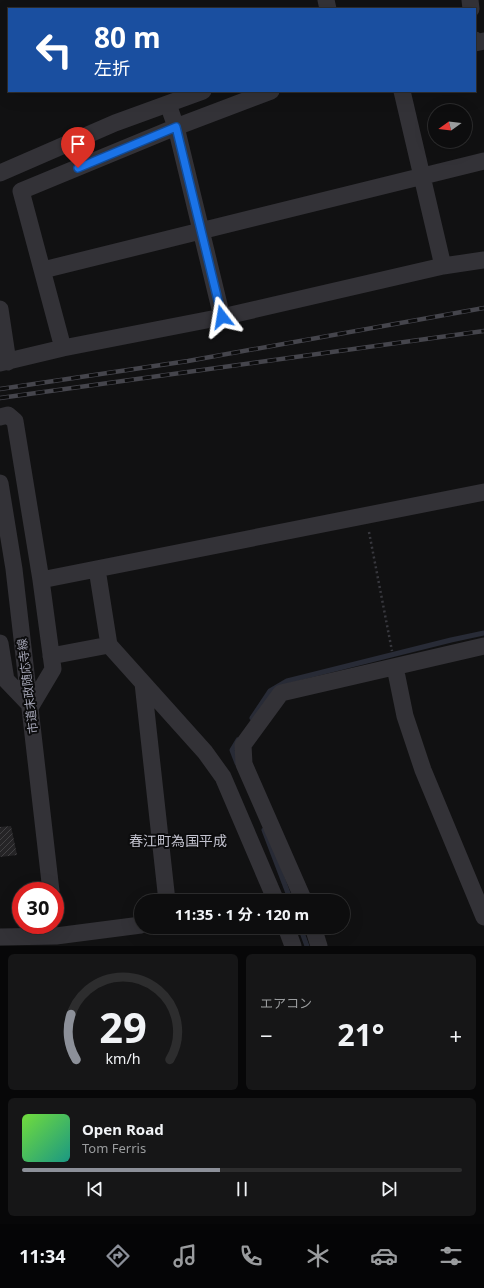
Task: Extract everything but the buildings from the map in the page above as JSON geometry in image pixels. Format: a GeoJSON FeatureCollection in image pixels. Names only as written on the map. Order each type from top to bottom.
{"type":"FeatureCollection","features":[{"type":"Feature","properties":{"kind":"street"},"geometry":{"type":"LineString","coordinates":[[0,174],[115,123],[201,92]]}},
{"type":"Feature","properties":{"kind":"street"},"geometry":{"type":"LineString","coordinates":[[63,348],[21,191],[176,127],[268,92]]}},
{"type":"Feature","properties":{"kind":"street"},"geometry":{"type":"LineString","coordinates":[[402,92],[443,266]]}},
{"type":"Feature","properties":{"kind":"street"},"geometry":{"type":"LineString","coordinates":[[168,104],[176,127],[200,232],[222,317]]}},
{"type":"Feature","properties":{"kind":"street"},"geometry":{"type":"LineString","coordinates":[[43,270],[484,161]]}},
{"type":"Feature","properties":{"kind":"street"},"geometry":{"type":"LineString","coordinates":[[0,309],[4,362],[63,348],[222,317],[443,266],[484,260]]}},
{"type":"Feature","properties":{"kind":"street"},"geometry":{"type":"LineString","coordinates":[[0,417],[8,415],[15,421],[53,669],[31,706],[3,681],[0,643]]}},
{"type":"Feature","properties":{"kind":"street","name":"市道末政随応寺線"},"geometry":{"type":"LineString","coordinates":[[0,483],[14,569],[31,706],[50,882]]}},
{"type":"Feature","properties":{"kind":"street"},"geometry":{"type":"LineString","coordinates":[[40,580],[484,492]]}},
{"type":"Feature","properties":{"kind":"street"},"geometry":{"type":"LineString","coordinates":[[97,569],[110,645],[205,752],[223,778],[273,894]]}},
{"type":"Feature","properties":{"kind":"street"},"geometry":{"type":"LineString","coordinates":[[51,656],[110,645]]}},
{"type":"Feature","properties":{"kind":"street"},"geometry":{"type":"LineString","coordinates":[[301,894],[244,764],[243,745],[281,693],[484,646]]}},
{"type":"Feature","properties":{"kind":"street"},"geometry":{"type":"LineString","coordinates":[[395,667],[405,716],[423,770],[484,917]]}},
{"type":"Feature","properties":{"kind":"street"},"geometry":{"type":"LineString","coordinates":[[143,683],[166,894]]}},
{"type":"Feature","properties":{"kind":"street"},"geometry":{"type":"LineString","coordinates":[[0,936],[56,936],[134,927]]}},
{"type":"Feature","properties":{"kind":"street"},"geometry":{"type":"LineString","coordinates":[[289,934],[293,946]]}},
{"type":"Feature","properties":{"kind":"street"},"geometry":{"type":"LineString","coordinates":[[315,934],[319,946]]}},
{"type":"Feature","properties":{"kind":"path"},"geometry":{"type":"LineString","coordinates":[[365,516],[395,667]]}},
{"type":"Feature","properties":{"kind":"waterway"},"geometry":{"type":"LineString","coordinates":[[252,718],[270,691],[287,681],[484,633]]}},
{"type":"Feature","properties":{"kind":"waterway"},"geometry":{"type":"LineString","coordinates":[[237,763],[232,750],[238,740]]}},
{"type":"Feature","properties":{"kind":"waterway"},"geometry":{"type":"LineString","coordinates":[[264,830],[288,894]]}},
{"type":"Feature","properties":{"kind":"waterway"},"geometry":{"type":"LineString","coordinates":[[303,934],[307,946]]}},
{"type":"Feature","properties":{"kind":"railway"},"geometry":{"type":"LineString","coordinates":[[0,389],[188,361],[484,308]]}},
{"type":"Feature","properties":{"kind":"railway"},"geometry":{"type":"LineString","coordinates":[[0,398],[484,331]]}},
{"type":"Feature","properties":{"kind":"district","name":"春江町為国平成"},"geometry":{"type":"Point","coordinates":[178,841]}},
{"type":"Feature","properties":{"kind":"route"},"geometry":{"type":"LineString","coordinates":[[78,168],[176,127],[200,232],[222,317]]}}]}
